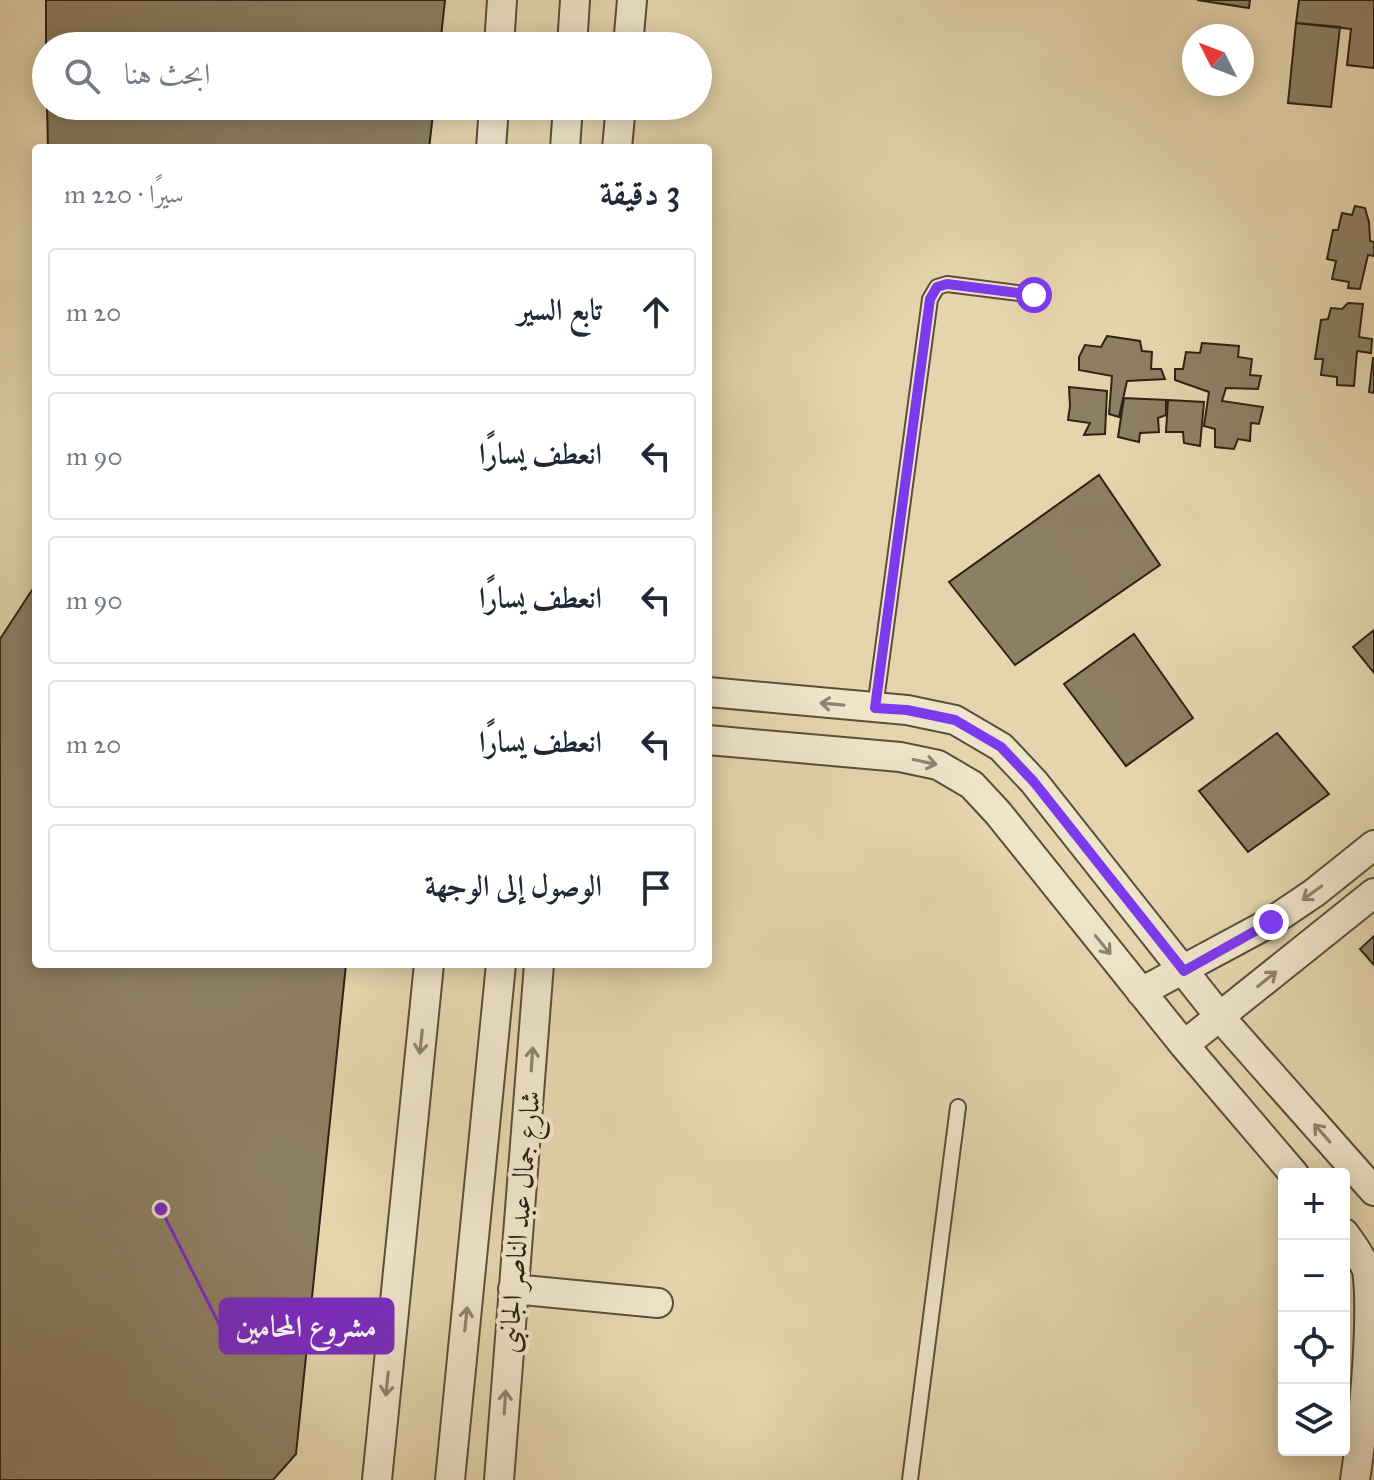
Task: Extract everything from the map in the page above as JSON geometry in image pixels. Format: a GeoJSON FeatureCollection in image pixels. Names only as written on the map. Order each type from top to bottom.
{"type":"FeatureCollection","features":[{"type":"Feature","properties":{"kind":"street"},"geometry":{"type":"LineString","coordinates":[[500,32],[502,0]]}},
{"type":"Feature","properties":{"kind":"street"},"geometry":{"type":"LineString","coordinates":[[573,32],[575,0]]}},
{"type":"Feature","properties":{"kind":"street"},"geometry":{"type":"LineString","coordinates":[[629,32],[632,0]]}},
{"type":"Feature","properties":{"kind":"street"},"geometry":{"type":"LineString","coordinates":[[491,144],[493,120]]}},
{"type":"Feature","properties":{"kind":"street"},"geometry":{"type":"LineString","coordinates":[[565,144],[567,120]]}},
{"type":"Feature","properties":{"kind":"street"},"geometry":{"type":"LineString","coordinates":[[617,144],[620,120]]}},
{"type":"Feature","properties":{"kind":"street"},"geometry":{"type":"LineString","coordinates":[[712,692],[907,710],[955,720],[1001,747],[1034,782],[1220,1017],[1374,1191]]}},
{"type":"Feature","properties":{"kind":"street"},"geometry":{"type":"LineString","coordinates":[[712,740],[900,757],[938,765],[972,785],[998,813],[1184,1045],[1289,1168]]}},
{"type":"Feature","properties":{"kind":"street"},"geometry":{"type":"LineString","coordinates":[[1141,992],[1271,922],[1314,893],[1374,845]]}},
{"type":"Feature","properties":{"kind":"street"},"geometry":{"type":"LineString","coordinates":[[1184,1045],[1374,893]]}},
{"type":"Feature","properties":{"kind":"street"},"geometry":{"type":"LineString","coordinates":[[377,1480],[429,968]]}},
{"type":"Feature","properties":{"kind":"street"},"geometry":{"type":"LineString","coordinates":[[450,1480],[501,968]]}},
{"type":"Feature","properties":{"kind":"street","name":"شارع جمال عبد الناصر الجانبى"},"geometry":{"type":"LineString","coordinates":[[499,1480],[539,968]]}},
{"type":"Feature","properties":{"kind":"street"},"geometry":{"type":"LineString","coordinates":[[1348,1240],[1368,1272],[1373,1299],[1368,1391],[1355,1480]]}},
{"type":"Feature","properties":{"kind":"street"},"geometry":{"type":"LineString","coordinates":[[513,1289],[658,1303]]}},
{"type":"Feature","properties":{"kind":"lane"},"geometry":{"type":"LineString","coordinates":[[875,708],[930,299],[937,287],[947,284],[1034,295]]}},
{"type":"Feature","properties":{"kind":"lane"},"geometry":{"type":"LineString","coordinates":[[910,1480],[958,1107]]}},
{"type":"Feature","properties":{"kind":"building"},"geometry":{"type":"Polygon","coordinates":[[[46,0],[445,0],[442,32],[46,32],[46,0]]]}},
{"type":"Feature","properties":{"kind":"building"},"geometry":{"type":"Polygon","coordinates":[[[1197,0],[1250,0],[1249,8],[1197,0]]]}},
{"type":"Feature","properties":{"kind":"building"},"geometry":{"type":"Polygon","coordinates":[[[1299,0],[1374,0],[1374,68],[1347,65],[1351,29],[1296,23],[1299,0]]]}},
{"type":"Feature","properties":{"kind":"building"},"geometry":{"type":"Polygon","coordinates":[[[1296,23],[1340,27],[1331,107],[1288,103],[1296,23]]]}},
{"type":"Feature","properties":{"kind":"building"},"geometry":{"type":"Polygon","coordinates":[[[47,120],[432,120],[429,144],[48,144],[47,120]]]}},
{"type":"Feature","properties":{"kind":"building"},"geometry":{"type":"Polygon","coordinates":[[[1355,206],[1365,208],[1370,241],[1374,242],[1374,256],[1368,255],[1360,289],[1348,288],[1349,282],[1332,279],[1336,261],[1327,259],[1333,230],[1338,230],[1342,213],[1352,215],[1355,206]]]}},
{"type":"Feature","properties":{"kind":"building"},"geometry":{"type":"Polygon","coordinates":[[[1348,303],[1363,304],[1359,337],[1372,339],[1371,353],[1357,351],[1354,386],[1337,385],[1337,377],[1321,375],[1323,359],[1315,359],[1321,320],[1328,319],[1331,308],[1342,309],[1348,303]]]}},
{"type":"Feature","properties":{"kind":"building"},"geometry":{"type":"Polygon","coordinates":[[[1107,336],[1140,341],[1142,351],[1152,352],[1151,369],[1161,369],[1165,379],[1127,381],[1119,417],[1109,414],[1112,376],[1079,370],[1079,357],[1085,345],[1101,347],[1107,336]]]}},
{"type":"Feature","properties":{"kind":"building"},"geometry":{"type":"Polygon","coordinates":[[[1202,343],[1239,346],[1238,357],[1252,359],[1250,375],[1261,376],[1258,389],[1226,388],[1222,401],[1263,407],[1259,424],[1251,423],[1250,441],[1238,439],[1234,449],[1215,447],[1215,429],[1204,426],[1209,392],[1175,380],[1175,369],[1183,369],[1186,352],[1200,353],[1202,343]]]}},
{"type":"Feature","properties":{"kind":"building"},"geometry":{"type":"Polygon","coordinates":[[[1374,358],[1374,393],[1369,392],[1374,358]]]}},
{"type":"Feature","properties":{"kind":"building"},"geometry":{"type":"Polygon","coordinates":[[[1069,387],[1107,391],[1105,434],[1084,435],[1090,423],[1068,420],[1069,387]]]}},
{"type":"Feature","properties":{"kind":"building"},"geometry":{"type":"Polygon","coordinates":[[[1124,398],[1166,400],[1166,415],[1158,418],[1159,432],[1140,433],[1139,442],[1118,437],[1124,398]]]}},
{"type":"Feature","properties":{"kind":"building"},"geometry":{"type":"Polygon","coordinates":[[[1168,400],[1204,402],[1200,446],[1184,443],[1183,432],[1166,432],[1168,400]]]}},
{"type":"Feature","properties":{"kind":"building"},"geometry":{"type":"Polygon","coordinates":[[[1099,475],[1160,565],[1015,665],[949,582],[1099,475]]]}},
{"type":"Feature","properties":{"kind":"building"},"geometry":{"type":"Polygon","coordinates":[[[32,590],[32,968],[346,968],[296,1454],[273,1480],[0,1480],[0,639],[32,590]]]}},
{"type":"Feature","properties":{"kind":"building"},"geometry":{"type":"Polygon","coordinates":[[[1374,630],[1374,673],[1353,647],[1374,630]]]}},
{"type":"Feature","properties":{"kind":"building"},"geometry":{"type":"Polygon","coordinates":[[[1134,634],[1193,718],[1126,766],[1064,684],[1134,634]]]}},
{"type":"Feature","properties":{"kind":"building"},"geometry":{"type":"Polygon","coordinates":[[[1277,733],[1329,794],[1248,852],[1199,791],[1277,733]]]}},
{"type":"Feature","properties":{"kind":"building"},"geometry":{"type":"Polygon","coordinates":[[[1374,936],[1374,965],[1360,949],[1374,936]]]}},
{"type":"Feature","properties":{"kind":"place","name":"مشروع المحامين"},"geometry":{"type":"Point","coordinates":[161,1209]}},
{"type":"Feature","properties":{"kind":"route"},"geometry":{"type":"LineString","coordinates":[[1034,295],[947,284],[937,287],[930,299],[875,708],[907,710],[955,720],[1001,747],[1034,782],[1184,971],[1271,922]]}}]}
